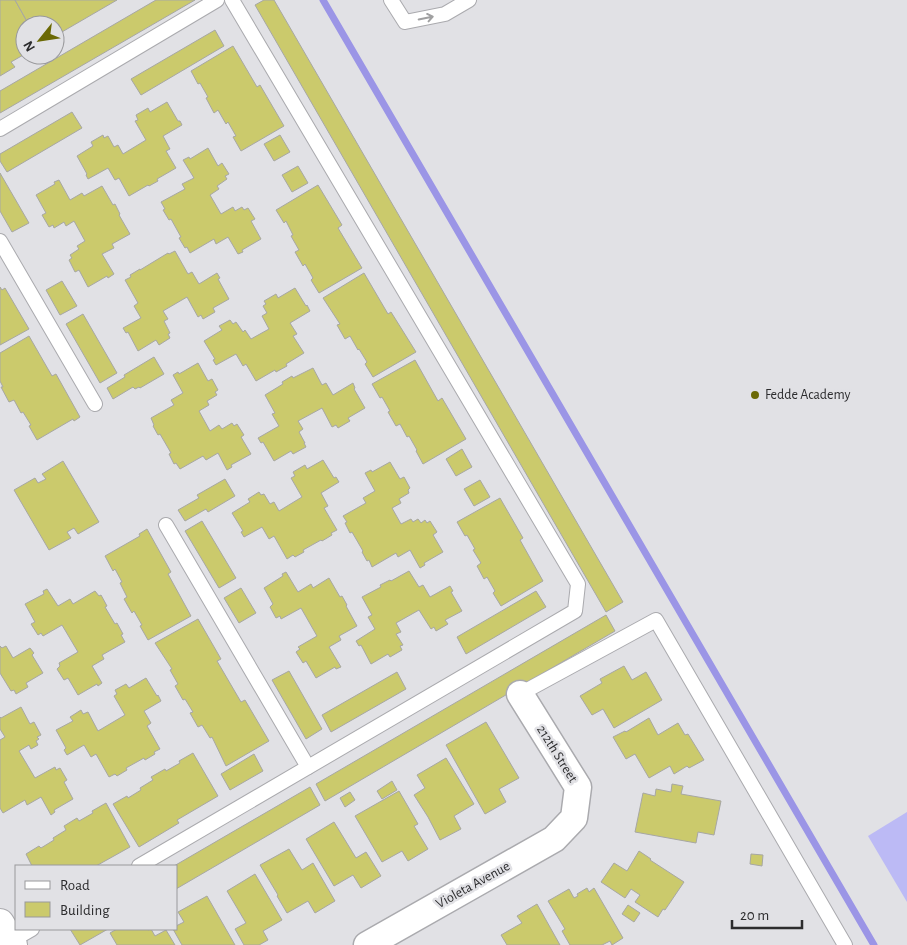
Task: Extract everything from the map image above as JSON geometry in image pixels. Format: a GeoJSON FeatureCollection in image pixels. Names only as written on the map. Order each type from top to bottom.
{"type":"FeatureCollection","features":[{"type":"Feature","properties":{"kind":"street","name":"212th Street"},"geometry":{"type":"LineString","coordinates":[[520,694],[578,787],[574,818]]}},
{"type":"Feature","properties":{"kind":"street","name":"Violeta Avenue"},"geometry":{"type":"LineString","coordinates":[[367,945],[554,839],[574,818]]}},
{"type":"Feature","properties":{"kind":"lane"},"geometry":{"type":"LineString","coordinates":[[0,129],[217,0]]}},
{"type":"Feature","properties":{"kind":"lane"},"geometry":{"type":"LineString","coordinates":[[141,865],[575,611],[578,584],[232,0]]}},
{"type":"Feature","properties":{"kind":"lane"},"geometry":{"type":"LineString","coordinates":[[391,0],[405,22],[445,14],[469,0]]}},
{"type":"Feature","properties":{"kind":"lane"},"geometry":{"type":"LineString","coordinates":[[0,241],[95,404]]}},
{"type":"Feature","properties":{"kind":"lane"},"geometry":{"type":"LineString","coordinates":[[166,525],[308,767]]}},
{"type":"Feature","properties":{"kind":"lane"},"geometry":{"type":"LineString","coordinates":[[520,694],[656,620],[845,945]]}},
{"type":"Feature","properties":{"kind":"shaded area"},"geometry":{"type":"Polygon","coordinates":[[[907,812],[907,902],[868,836],[907,812]]]}},
{"type":"Feature","properties":{"kind":"building"},"geometry":{"type":"Polygon","coordinates":[[[0,0],[15,0],[23,15],[15,15],[15,60],[11,62],[15,67],[0,76],[0,0]]]}},
{"type":"Feature","properties":{"kind":"building"},"geometry":{"type":"Polygon","coordinates":[[[15,0],[117,0],[65,30],[65,15],[23,15],[15,0]]]}},
{"type":"Feature","properties":{"kind":"building"},"geometry":{"type":"Polygon","coordinates":[[[156,0],[195,0],[0,113],[0,91],[45,65],[65,65],[65,53],[156,0]]]}},
{"type":"Feature","properties":{"kind":"building"},"geometry":{"type":"Polygon","coordinates":[[[264,0],[274,0],[623,602],[606,612],[255,5],[264,0]]]}},
{"type":"Feature","properties":{"kind":"building"},"geometry":{"type":"Polygon","coordinates":[[[215,30],[224,46],[141,95],[131,79],[215,30]]]}},
{"type":"Feature","properties":{"kind":"building"},"geometry":{"type":"Polygon","coordinates":[[[233,46],[257,87],[260,85],[284,126],[241,151],[233,137],[236,136],[228,122],[226,124],[218,110],[214,113],[206,98],[208,97],[191,71],[233,46]]]}},
{"type":"Feature","properties":{"kind":"building"},"geometry":{"type":"Polygon","coordinates":[[[167,102],[182,125],[163,136],[170,149],[166,151],[176,168],[157,179],[158,181],[129,196],[119,178],[115,180],[108,168],[88,179],[77,156],[93,146],[91,142],[103,135],[104,138],[108,136],[114,147],[118,145],[123,154],[146,140],[135,121],[138,120],[136,115],[148,108],[150,112],[167,102]]]}},
{"type":"Feature","properties":{"kind":"building"},"geometry":{"type":"Polygon","coordinates":[[[72,112],[82,128],[7,172],[0,161],[0,154],[72,112]]]}},
{"type":"Feature","properties":{"kind":"building"},"geometry":{"type":"Polygon","coordinates":[[[280,135],[290,152],[274,161],[264,144],[280,135]]]}},
{"type":"Feature","properties":{"kind":"building"},"geometry":{"type":"Polygon","coordinates":[[[208,148],[218,166],[222,163],[229,174],[225,176],[227,179],[217,186],[219,189],[210,195],[221,214],[233,207],[235,211],[242,207],[244,210],[248,208],[255,219],[251,221],[261,239],[238,254],[228,237],[216,244],[214,239],[190,253],[179,238],[181,237],[171,219],[169,220],[163,210],[165,209],[161,202],[185,189],[182,184],[194,178],[183,160],[189,157],[190,159],[208,148]]]}},
{"type":"Feature","properties":{"kind":"building"},"geometry":{"type":"Polygon","coordinates":[[[298,166],[308,183],[292,192],[282,175],[298,166]]]}},
{"type":"Feature","properties":{"kind":"building"},"geometry":{"type":"Polygon","coordinates":[[[0,173],[29,223],[12,232],[0,211],[0,173]]]}},
{"type":"Feature","properties":{"kind":"building"},"geometry":{"type":"Polygon","coordinates":[[[59,180],[70,200],[82,193],[84,196],[102,186],[113,205],[115,204],[130,234],[112,244],[114,248],[102,254],[114,274],[88,287],[79,270],[75,272],[69,260],[72,258],[70,255],[79,249],[77,246],[85,241],[74,221],[66,226],[64,222],[54,228],[53,225],[49,227],[42,215],[46,213],[36,195],[59,180]]]}},
{"type":"Feature","properties":{"kind":"building"},"geometry":{"type":"Polygon","coordinates":[[[318,185],[342,225],[338,228],[362,268],[319,293],[311,280],[313,278],[305,264],[303,266],[295,252],[299,250],[291,236],[293,235],[286,221],[284,223],[276,210],[318,185]]]}},
{"type":"Feature","properties":{"kind":"building"},"geometry":{"type":"Polygon","coordinates":[[[175,251],[188,274],[192,272],[199,284],[217,273],[220,278],[218,279],[229,299],[213,308],[215,312],[203,319],[201,315],[198,317],[187,297],[163,311],[168,319],[164,321],[170,333],[168,334],[170,338],[159,345],[156,340],[138,351],[128,332],[126,333],[123,328],[141,318],[134,306],[138,303],[125,280],[140,269],[175,251]]]}},
{"type":"Feature","properties":{"kind":"building"},"geometry":{"type":"Polygon","coordinates":[[[364,273],[388,314],[391,312],[416,352],[373,377],[365,364],[367,362],[350,336],[345,339],[337,325],[340,324],[323,298],[364,273]]]}},
{"type":"Feature","properties":{"kind":"building"},"geometry":{"type":"Polygon","coordinates":[[[62,281],[77,306],[60,315],[46,290],[62,281]]]}},
{"type":"Feature","properties":{"kind":"building"},"geometry":{"type":"Polygon","coordinates":[[[0,287],[2,290],[5,288],[29,329],[0,345],[0,287]]]}},
{"type":"Feature","properties":{"kind":"building"},"geometry":{"type":"Polygon","coordinates":[[[295,288],[310,311],[290,323],[297,334],[293,336],[304,353],[286,364],[287,366],[276,372],[275,370],[256,381],[246,364],[243,366],[236,354],[216,365],[213,360],[215,359],[204,341],[222,330],[219,326],[230,320],[233,324],[236,322],[251,339],[269,329],[262,316],[267,313],[263,306],[266,304],[264,301],[276,294],[278,298],[295,288]]]}},
{"type":"Feature","properties":{"kind":"building"},"geometry":{"type":"Polygon","coordinates":[[[83,314],[117,373],[100,383],[66,324],[83,314]]]}},
{"type":"Feature","properties":{"kind":"building"},"geometry":{"type":"Polygon","coordinates":[[[29,336],[52,376],[56,374],[80,417],[74,421],[73,419],[37,440],[23,412],[21,413],[14,400],[9,402],[0,381],[0,353],[29,336]]]}},
{"type":"Feature","properties":{"kind":"building"},"geometry":{"type":"Polygon","coordinates":[[[154,357],[164,374],[140,388],[135,389],[133,387],[113,399],[107,388],[154,357]]]}},
{"type":"Feature","properties":{"kind":"building"},"geometry":{"type":"Polygon","coordinates":[[[415,360],[438,401],[442,398],[466,439],[423,464],[409,436],[407,437],[400,424],[396,426],[382,397],[380,398],[372,384],[415,360]]]}},
{"type":"Feature","properties":{"kind":"building"},"geometry":{"type":"Polygon","coordinates":[[[198,363],[208,381],[212,379],[218,390],[215,392],[217,395],[207,401],[209,405],[199,411],[210,431],[219,425],[222,429],[232,423],[234,426],[237,424],[244,435],[241,437],[251,454],[231,465],[232,467],[227,470],[218,453],[206,460],[203,456],[180,469],[176,463],[174,464],[169,454],[171,453],[153,426],[151,418],[174,405],[171,400],[183,393],[173,375],[178,372],[179,374],[198,363]]]}},
{"type":"Feature","properties":{"kind":"building"},"geometry":{"type":"Polygon","coordinates":[[[313,368],[322,385],[326,383],[333,395],[353,383],[354,389],[365,408],[348,418],[350,421],[338,428],[336,425],[332,427],[322,408],[298,421],[303,429],[299,432],[306,447],[293,454],[291,451],[274,461],[263,442],[261,443],[258,438],[279,426],[272,414],[275,413],[265,395],[292,376],[293,378],[313,368]]]}},
{"type":"Feature","properties":{"kind":"building"},"geometry":{"type":"Polygon","coordinates":[[[462,449],[472,467],[456,476],[446,459],[462,449]]]}},
{"type":"Feature","properties":{"kind":"building"},"geometry":{"type":"Polygon","coordinates":[[[323,460],[334,478],[336,477],[339,482],[321,493],[328,506],[324,508],[337,530],[331,533],[332,535],[303,550],[304,552],[295,557],[293,555],[287,559],[274,536],[269,539],[262,527],[244,537],[241,532],[243,531],[232,513],[250,502],[248,499],[259,492],[261,495],[264,494],[270,504],[274,502],[279,511],[302,497],[291,478],[295,476],[293,472],[305,465],[307,469],[323,460]]]}},
{"type":"Feature","properties":{"kind":"building"},"geometry":{"type":"Polygon","coordinates":[[[63,461],[99,522],[78,534],[74,528],[67,532],[71,538],[49,550],[14,490],[35,478],[38,483],[46,479],[42,474],[63,461]]]}},
{"type":"Feature","properties":{"kind":"building"},"geometry":{"type":"Polygon","coordinates":[[[390,462],[400,479],[404,477],[410,488],[408,490],[409,493],[399,499],[401,503],[392,508],[401,524],[411,519],[413,522],[418,519],[421,523],[425,520],[427,523],[430,521],[437,532],[433,535],[443,552],[424,563],[425,565],[420,568],[410,550],[398,557],[396,553],[372,567],[352,532],[350,533],[343,516],[366,503],[363,498],[375,491],[365,473],[371,470],[372,472],[390,462]]]}},
{"type":"Feature","properties":{"kind":"building"},"geometry":{"type":"Polygon","coordinates":[[[225,479],[235,496],[208,512],[206,509],[185,521],[178,510],[199,498],[197,495],[225,479]]]}},
{"type":"Feature","properties":{"kind":"building"},"geometry":{"type":"Polygon","coordinates":[[[480,480],[490,497],[474,506],[464,489],[480,480]]]}},
{"type":"Feature","properties":{"kind":"building"},"geometry":{"type":"Polygon","coordinates":[[[500,498],[523,538],[520,540],[543,581],[501,606],[493,593],[495,591],[487,577],[484,579],[477,566],[481,563],[473,550],[475,549],[457,522],[500,498]]]}},
{"type":"Feature","properties":{"kind":"building"},"geometry":{"type":"Polygon","coordinates":[[[202,521],[236,578],[219,588],[185,531],[202,521]]]}},
{"type":"Feature","properties":{"kind":"building"},"geometry":{"type":"Polygon","coordinates":[[[147,529],[171,572],[168,574],[191,616],[148,640],[134,611],[132,613],[124,599],[127,597],[120,583],[122,582],[115,569],[113,571],[105,556],[140,536],[139,534],[147,529]]]}},
{"type":"Feature","properties":{"kind":"building"},"geometry":{"type":"Polygon","coordinates":[[[409,571],[419,587],[423,585],[430,597],[450,586],[453,591],[451,592],[462,611],[445,620],[448,624],[436,631],[434,627],[431,629],[419,610],[396,623],[401,632],[396,634],[403,645],[400,646],[402,650],[390,657],[388,654],[371,664],[361,645],[359,646],[356,641],[375,629],[368,617],[372,615],[362,597],[381,587],[380,585],[409,571]]]}},
{"type":"Feature","properties":{"kind":"building"},"geometry":{"type":"Polygon","coordinates":[[[286,572],[298,592],[311,584],[313,588],[329,578],[340,597],[342,596],[357,626],[339,636],[341,640],[329,647],[341,667],[336,669],[335,667],[316,678],[306,661],[303,663],[296,652],[300,649],[298,647],[317,636],[301,608],[281,619],[280,616],[276,618],[270,607],[273,604],[264,588],[286,572]]]}},
{"type":"Feature","properties":{"kind":"building"},"geometry":{"type":"Polygon","coordinates":[[[241,588],[256,613],[239,623],[224,598],[241,588]]]}},
{"type":"Feature","properties":{"kind":"building"},"geometry":{"type":"Polygon","coordinates":[[[47,589],[58,606],[70,599],[73,604],[95,591],[99,596],[101,595],[107,606],[105,607],[123,634],[121,635],[125,642],[102,655],[104,659],[92,666],[102,683],[78,695],[68,678],[64,680],[57,669],[60,666],[59,663],[78,652],[62,625],[43,636],[41,633],[38,635],[31,624],[35,622],[25,604],[44,594],[43,591],[47,589]]]}},
{"type":"Feature","properties":{"kind":"building"},"geometry":{"type":"Polygon","coordinates":[[[536,591],[546,607],[466,654],[457,637],[536,591]]]}},
{"type":"Feature","properties":{"kind":"building"},"geometry":{"type":"Polygon","coordinates":[[[606,615],[615,631],[325,801],[316,784],[606,615]]]}},
{"type":"Feature","properties":{"kind":"building"},"geometry":{"type":"Polygon","coordinates":[[[198,619],[221,659],[217,661],[241,702],[245,700],[269,741],[226,766],[212,737],[210,738],[202,725],[198,727],[190,713],[193,712],[175,686],[178,684],[170,670],[172,669],[155,643],[198,619]]]}},
{"type":"Feature","properties":{"kind":"building"},"geometry":{"type":"Polygon","coordinates":[[[0,646],[2,648],[6,646],[13,658],[30,648],[43,673],[26,683],[28,687],[16,694],[14,690],[11,691],[0,673],[0,646]]]}},
{"type":"Feature","properties":{"kind":"building"},"geometry":{"type":"Polygon","coordinates":[[[624,666],[632,680],[646,672],[662,700],[614,728],[603,709],[592,715],[580,696],[602,683],[600,679],[624,666]]]}},
{"type":"Feature","properties":{"kind":"building"},"geometry":{"type":"Polygon","coordinates":[[[289,671],[322,729],[306,739],[272,680],[289,671]]]}},
{"type":"Feature","properties":{"kind":"building"},"geometry":{"type":"Polygon","coordinates":[[[397,672],[406,689],[331,732],[322,715],[397,672]]]}},
{"type":"Feature","properties":{"kind":"building"},"geometry":{"type":"Polygon","coordinates":[[[146,678],[161,701],[144,711],[151,723],[147,726],[160,749],[154,752],[155,754],[126,768],[127,770],[117,776],[115,774],[109,777],[96,754],[91,757],[84,745],[67,755],[64,750],[66,748],[56,730],[73,721],[70,717],[81,710],[83,714],[88,712],[98,731],[125,715],[114,696],[117,694],[115,690],[126,684],[129,688],[146,678]]]}},
{"type":"Feature","properties":{"kind":"building"},"geometry":{"type":"Polygon","coordinates":[[[21,707],[30,724],[34,722],[41,735],[37,737],[39,739],[36,741],[38,745],[31,749],[29,745],[19,751],[35,778],[55,767],[56,770],[60,768],[67,780],[64,782],[73,799],[54,810],[55,812],[51,815],[41,797],[27,805],[25,800],[3,813],[0,808],[0,740],[5,737],[0,729],[0,717],[21,707]]]}},
{"type":"Feature","properties":{"kind":"building"},"geometry":{"type":"Polygon","coordinates":[[[649,718],[658,735],[678,723],[685,735],[688,734],[704,760],[689,768],[687,766],[674,774],[670,766],[649,778],[635,754],[626,759],[613,737],[626,732],[649,718]]]}},
{"type":"Feature","properties":{"kind":"building"},"geometry":{"type":"Polygon","coordinates":[[[486,722],[519,778],[499,789],[506,802],[485,814],[446,745],[486,722]]]}},
{"type":"Feature","properties":{"kind":"building"},"geometry":{"type":"Polygon","coordinates":[[[193,753],[218,796],[177,820],[179,823],[139,847],[113,804],[141,790],[140,788],[153,780],[151,777],[180,763],[179,761],[193,753]]]}},
{"type":"Feature","properties":{"kind":"building"},"geometry":{"type":"Polygon","coordinates":[[[254,754],[263,771],[230,790],[221,774],[254,754]]]}},
{"type":"Feature","properties":{"kind":"building"},"geometry":{"type":"Polygon","coordinates":[[[446,758],[474,804],[454,816],[461,829],[440,840],[414,795],[425,788],[417,775],[446,758]]]}},
{"type":"Feature","properties":{"kind":"building"},"geometry":{"type":"Polygon","coordinates":[[[392,781],[397,790],[382,799],[377,791],[392,781]]]}},
{"type":"Feature","properties":{"kind":"building"},"geometry":{"type":"Polygon","coordinates":[[[672,784],[683,786],[681,794],[721,801],[714,835],[698,832],[696,843],[635,832],[643,793],[655,796],[656,789],[671,792],[672,784]]]}},
{"type":"Feature","properties":{"kind":"building"},"geometry":{"type":"Polygon","coordinates":[[[310,787],[320,805],[178,888],[178,865],[176,865],[310,787]]]}},
{"type":"Feature","properties":{"kind":"building"},"geometry":{"type":"Polygon","coordinates":[[[399,791],[418,824],[414,826],[428,849],[408,861],[402,851],[382,862],[355,816],[399,791]]]}},
{"type":"Feature","properties":{"kind":"building"},"geometry":{"type":"Polygon","coordinates":[[[350,792],[355,800],[345,807],[340,798],[350,792]]]}},
{"type":"Feature","properties":{"kind":"building"},"geometry":{"type":"Polygon","coordinates":[[[106,803],[130,847],[98,865],[32,865],[26,854],[54,840],[53,838],[66,830],[64,826],[77,818],[79,821],[93,813],[92,811],[106,803]]]}},
{"type":"Feature","properties":{"kind":"building"},"geometry":{"type":"Polygon","coordinates":[[[334,822],[356,858],[366,852],[381,876],[361,888],[353,875],[334,886],[306,839],[334,822]]]}},
{"type":"Feature","properties":{"kind":"building"},"geometry":{"type":"Polygon","coordinates":[[[289,849],[302,870],[313,863],[335,901],[315,913],[308,901],[287,913],[260,865],[289,849]]]}},
{"type":"Feature","properties":{"kind":"building"},"geometry":{"type":"Polygon","coordinates":[[[639,851],[684,882],[658,917],[635,902],[640,895],[631,889],[625,898],[601,882],[614,863],[627,871],[639,851]]]}},
{"type":"Feature","properties":{"kind":"building"},"geometry":{"type":"Polygon","coordinates":[[[751,854],[763,855],[762,866],[750,864],[751,854]]]}},
{"type":"Feature","properties":{"kind":"building"},"geometry":{"type":"Polygon","coordinates":[[[255,874],[282,920],[263,931],[268,940],[259,945],[244,945],[235,929],[246,923],[227,891],[255,874]]]}},
{"type":"Feature","properties":{"kind":"building"},"geometry":{"type":"Polygon","coordinates":[[[587,888],[589,892],[594,888],[623,938],[612,945],[610,941],[602,945],[570,945],[562,931],[565,929],[548,901],[569,889],[574,898],[587,888]]]}},
{"type":"Feature","properties":{"kind":"building"},"geometry":{"type":"Polygon","coordinates":[[[207,896],[235,945],[182,945],[174,930],[178,930],[178,925],[184,922],[178,912],[207,896]]]}},
{"type":"Feature","properties":{"kind":"building"},"geometry":{"type":"Polygon","coordinates":[[[537,904],[560,945],[507,945],[501,935],[522,923],[517,916],[537,904]]]}},
{"type":"Feature","properties":{"kind":"building"},"geometry":{"type":"Polygon","coordinates":[[[628,905],[640,913],[634,922],[622,914],[628,905]]]}},
{"type":"Feature","properties":{"kind":"building"},"geometry":{"type":"Polygon","coordinates":[[[71,930],[106,930],[80,945],[71,930]]]}},
{"type":"Feature","properties":{"kind":"building"},"geometry":{"type":"Polygon","coordinates":[[[115,930],[152,930],[155,936],[166,930],[175,945],[117,945],[110,933],[115,930]]]}},
{"type":"Feature","properties":{"kind":"waterway"},"geometry":{"type":"LineString","coordinates":[[323,0],[874,945]]}},
{"type":"Feature","properties":{"kind":"place","name":"Fedde Academy"},"geometry":{"type":"Point","coordinates":[755,395]}}]}
